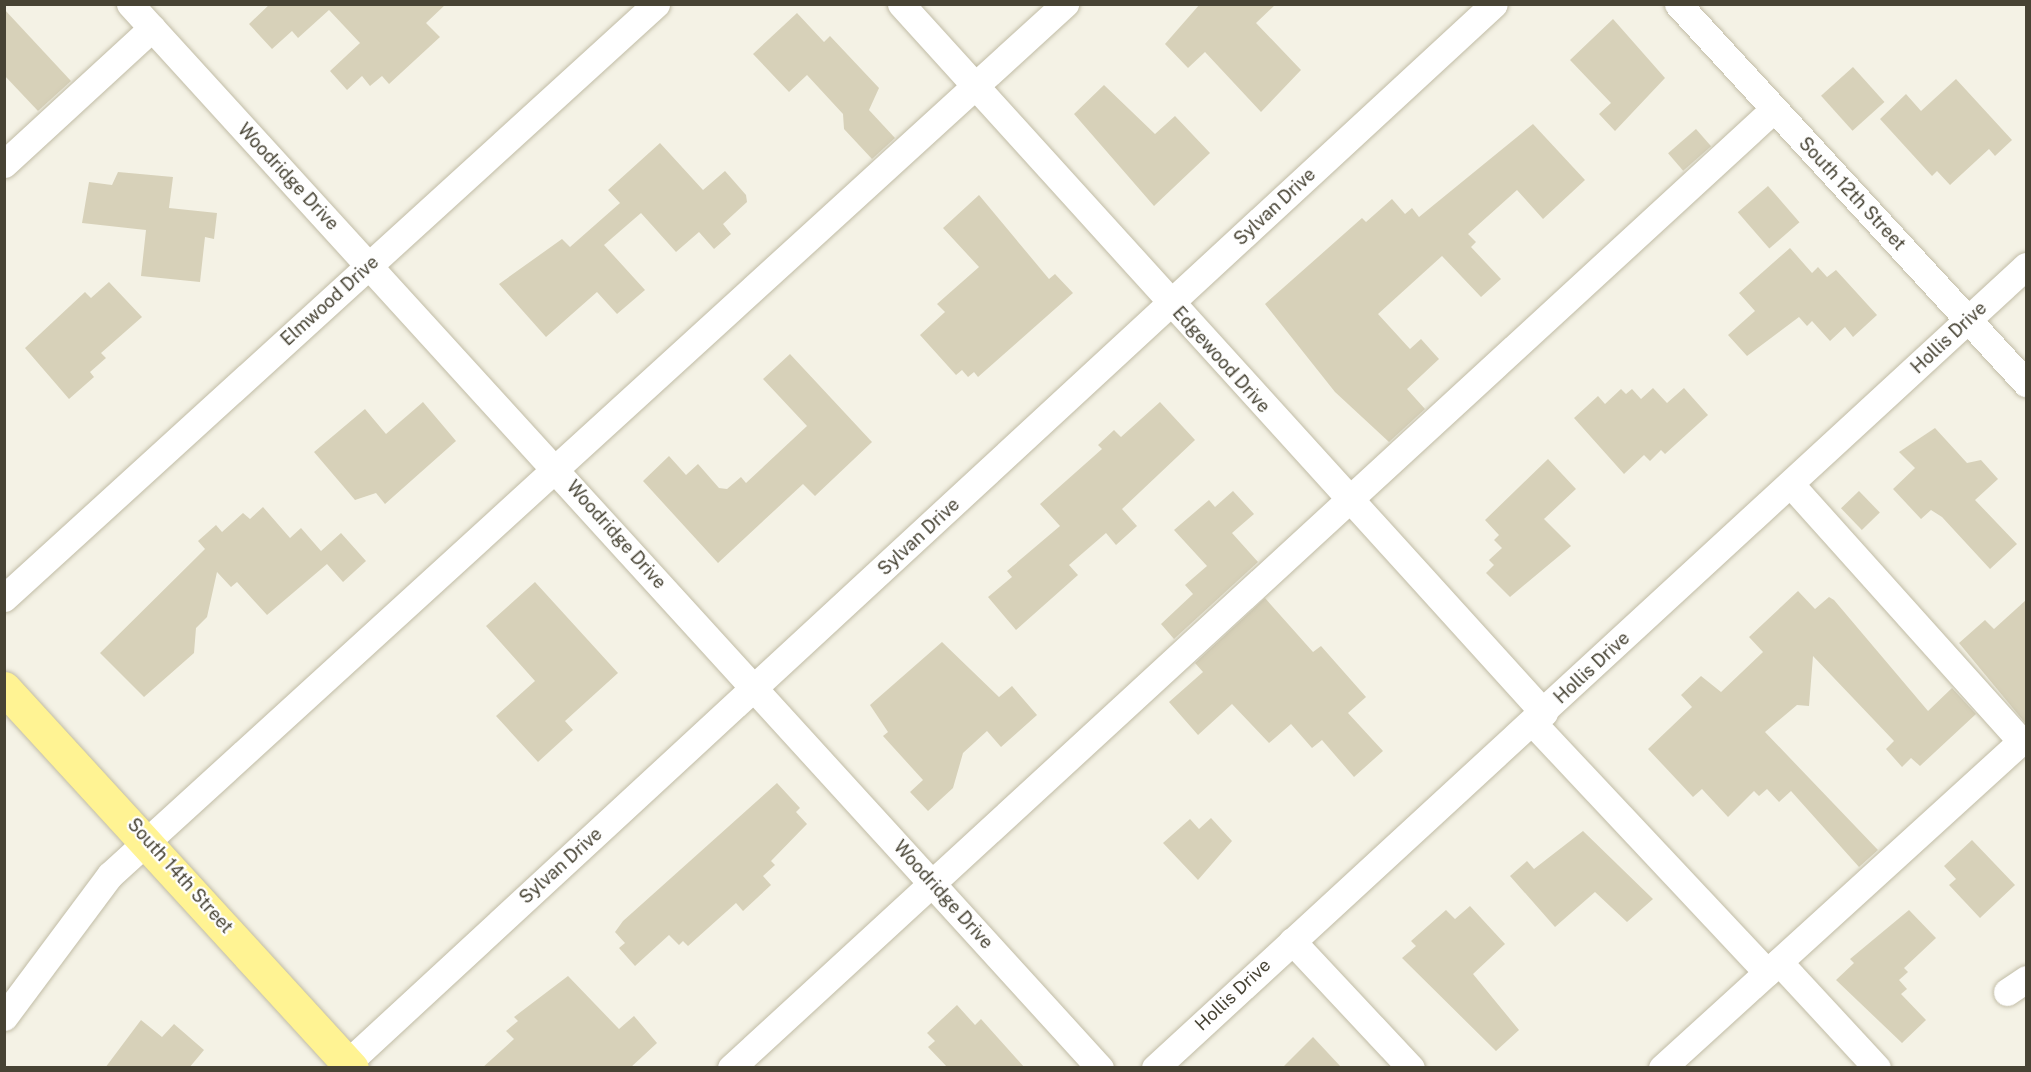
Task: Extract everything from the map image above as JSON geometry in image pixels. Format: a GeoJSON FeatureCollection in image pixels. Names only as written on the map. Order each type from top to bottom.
{"type":"FeatureCollection","features":[{"type":"Feature","properties":{"kind":"main road","name":"South 14th Street"},"geometry":{"type":"LineString","coordinates":[[4,688],[148,840],[347,1066]]}},
{"type":"Feature","properties":{"kind":"street","name":"Woodridge Drive"},"geometry":{"type":"LineString","coordinates":[[130,4],[1100,1068]]}},
{"type":"Feature","properties":{"kind":"street","name":"Elmwood Drive"},"geometry":{"type":"LineString","coordinates":[[4,598],[656,4]]}},
{"type":"Feature","properties":{"kind":"street","name":"Edgewood Drive"},"geometry":{"type":"LineString","coordinates":[[901,4],[1170,304],[1351,501],[1539,718],[1773,967],[1877,1068]]}},
{"type":"Feature","properties":{"kind":"street"},"geometry":{"type":"LineString","coordinates":[[4,1017],[110,875],[554,467],[1065,4]]}},
{"type":"Feature","properties":{"kind":"street","name":"Sylvan Drive"},"geometry":{"type":"LineString","coordinates":[[347,1066],[1494,4]]}},
{"type":"Feature","properties":{"kind":"street","name":"South 12th Street"},"geometry":{"type":"LineString","coordinates":[[1678,4],[2026,383]]}},
{"type":"Feature","properties":{"kind":"street"},"geometry":{"type":"LineString","coordinates":[[4,164],[152,28]]}},
{"type":"Feature","properties":{"kind":"street"},"geometry":{"type":"LineString","coordinates":[[731,1068],[1351,501],[1774,109]]}},
{"type":"Feature","properties":{"kind":"street","name":"Hollis Drive"},"geometry":{"type":"LineString","coordinates":[[1155,1068],[1539,718],[2026,266]]}},
{"type":"Feature","properties":{"kind":"street"},"geometry":{"type":"LineString","coordinates":[[1662,1068],[2021,741],[1791,485]]}},
{"type":"Feature","properties":{"kind":"street"},"geometry":{"type":"LineString","coordinates":[[1293,941],[1411,1068]]}},
{"type":"Feature","properties":{"kind":"building"},"geometry":{"type":"Polygon","coordinates":[[[270,4],[446,4],[426,23],[440,37],[389,84],[382,76],[370,86],[362,76],[347,90],[330,71],[360,43],[329,10],[298,38],[292,31],[272,49],[249,24],[270,4]]]}},
{"type":"Feature","properties":{"kind":"building"},"geometry":{"type":"Polygon","coordinates":[[[1200,4],[1276,4],[1256,23],[1301,70],[1261,112],[1205,52],[1188,68],[1165,44],[1200,4]]]}},
{"type":"Feature","properties":{"kind":"building"},"geometry":{"type":"Polygon","coordinates":[[[4,9],[71,81],[38,111],[4,75],[4,9]]]}},
{"type":"Feature","properties":{"kind":"building"},"geometry":{"type":"Polygon","coordinates":[[[797,13],[824,42],[830,36],[879,88],[869,110],[895,138],[872,159],[844,129],[843,114],[807,75],[789,92],[753,54],[797,13]]]}},
{"type":"Feature","properties":{"kind":"building"},"geometry":{"type":"Polygon","coordinates":[[[1613,19],[1665,78],[1615,131],[1599,114],[1611,103],[1570,60],[1613,19]]]}},
{"type":"Feature","properties":{"kind":"building"},"geometry":{"type":"Polygon","coordinates":[[[1853,67],[1884,102],[1852,131],[1821,96],[1853,67]]]}},
{"type":"Feature","properties":{"kind":"building"},"geometry":{"type":"Polygon","coordinates":[[[1956,79],[2012,140],[1995,156],[1989,149],[1950,185],[1937,171],[1932,176],[1880,119],[1906,94],[1921,111],[1956,79]]]}},
{"type":"Feature","properties":{"kind":"building"},"geometry":{"type":"Polygon","coordinates":[[[1104,85],[1155,134],[1175,116],[1210,153],[1154,206],[1074,114],[1104,85]]]}},
{"type":"Feature","properties":{"kind":"building"},"geometry":{"type":"Polygon","coordinates":[[[1533,124],[1585,180],[1543,219],[1517,190],[1468,234],[1476,242],[1471,247],[1501,279],[1481,297],[1442,256],[1378,314],[1410,349],[1421,339],[1439,359],[1407,389],[1425,409],[1389,442],[1335,392],[1265,304],[1362,218],[1366,222],[1392,199],[1405,214],[1412,208],[1419,217],[1533,124]]]}},
{"type":"Feature","properties":{"kind":"building"},"geometry":{"type":"Polygon","coordinates":[[[1696,129],[1711,146],[1683,171],[1668,153],[1696,129]]]}},
{"type":"Feature","properties":{"kind":"building"},"geometry":{"type":"Polygon","coordinates":[[[660,143],[703,190],[725,171],[746,195],[747,202],[723,224],[731,234],[714,249],[699,232],[676,252],[641,213],[604,245],[645,290],[617,314],[597,292],[546,337],[499,284],[562,239],[570,247],[620,203],[608,190],[660,143]]]}},
{"type":"Feature","properties":{"kind":"building"},"geometry":{"type":"Polygon","coordinates":[[[118,172],[173,177],[169,208],[217,213],[214,239],[205,237],[200,282],[141,276],[146,230],[82,223],[89,182],[112,185],[118,172]]]}},
{"type":"Feature","properties":{"kind":"building"},"geometry":{"type":"Polygon","coordinates":[[[1768,186],[1799,222],[1769,248],[1738,212],[1768,186]]]}},
{"type":"Feature","properties":{"kind":"building"},"geometry":{"type":"Polygon","coordinates":[[[979,195],[1049,279],[1055,274],[1073,293],[978,377],[974,372],[968,377],[962,370],[956,375],[920,335],[945,312],[937,304],[979,267],[943,228],[979,195]]]}},
{"type":"Feature","properties":{"kind":"building"},"geometry":{"type":"Polygon","coordinates":[[[1790,248],[1812,273],[1818,267],[1827,277],[1836,270],[1877,315],[1853,337],[1845,327],[1830,341],[1812,321],[1807,326],[1799,317],[1747,356],[1728,335],[1755,311],[1739,293],[1790,248]]]}},
{"type":"Feature","properties":{"kind":"building"},"geometry":{"type":"Polygon","coordinates":[[[109,282],[142,317],[101,353],[106,358],[90,372],[94,377],[69,399],[25,348],[85,292],[91,298],[109,282]]]}},
{"type":"Feature","properties":{"kind":"building"},"geometry":{"type":"Polygon","coordinates":[[[790,354],[872,442],[815,496],[803,484],[718,563],[643,481],[669,456],[686,475],[698,464],[719,488],[727,489],[741,477],[746,483],[807,426],[763,379],[790,354]]]}},
{"type":"Feature","properties":{"kind":"building"},"geometry":{"type":"Polygon","coordinates":[[[1653,388],[1667,403],[1684,388],[1708,415],[1665,454],[1661,450],[1650,461],[1644,455],[1624,474],[1574,418],[1598,396],[1605,404],[1621,389],[1626,394],[1632,389],[1641,399],[1653,388]]]}},
{"type":"Feature","properties":{"kind":"building"},"geometry":{"type":"Polygon","coordinates":[[[423,402],[456,441],[385,504],[376,493],[355,500],[314,452],[365,409],[386,434],[423,402]]]}},
{"type":"Feature","properties":{"kind":"building"},"geometry":{"type":"Polygon","coordinates":[[[1160,402],[1195,440],[1122,509],[1137,526],[1116,545],[1106,533],[1069,565],[1078,575],[1016,630],[988,597],[1012,577],[1007,571],[1060,526],[1040,504],[1102,449],[1098,445],[1114,430],[1121,437],[1160,402]]]}},
{"type":"Feature","properties":{"kind":"building"},"geometry":{"type":"Polygon","coordinates":[[[1935,428],[1967,463],[1981,460],[1998,479],[1975,500],[2017,544],[1990,569],[1942,517],[1931,510],[1921,519],[1893,489],[1915,468],[1899,452],[1935,428]]]}},
{"type":"Feature","properties":{"kind":"building"},"geometry":{"type":"Polygon","coordinates":[[[1548,459],[1576,489],[1544,519],[1571,546],[1510,597],[1486,573],[1494,565],[1489,560],[1502,548],[1494,540],[1499,535],[1485,520],[1548,459]]]}},
{"type":"Feature","properties":{"kind":"building"},"geometry":{"type":"Polygon","coordinates":[[[1233,491],[1254,514],[1232,533],[1258,562],[1174,639],[1161,624],[1193,594],[1185,585],[1207,566],[1174,530],[1209,500],[1215,507],[1233,491]]]}},
{"type":"Feature","properties":{"kind":"building"},"geometry":{"type":"Polygon","coordinates":[[[1859,491],[1880,513],[1862,530],[1841,508],[1859,491]]]}},
{"type":"Feature","properties":{"kind":"building"},"geometry":{"type":"Polygon","coordinates":[[[263,507],[290,538],[301,528],[321,551],[341,533],[366,561],[343,582],[327,564],[267,615],[237,582],[231,587],[217,572],[207,617],[196,628],[194,653],[144,697],[100,653],[205,549],[198,541],[216,525],[222,532],[243,513],[250,519],[263,507]]]}},
{"type":"Feature","properties":{"kind":"building"},"geometry":{"type":"Polygon","coordinates":[[[535,582],[618,673],[565,721],[573,730],[538,762],[496,716],[535,681],[486,626],[535,582]]]}},
{"type":"Feature","properties":{"kind":"building"},"geometry":{"type":"Polygon","coordinates":[[[1798,591],[1815,609],[1829,597],[1834,600],[1928,711],[1952,688],[1976,714],[1920,766],[1911,758],[1902,767],[1886,749],[1894,741],[1813,656],[1809,706],[1797,705],[1765,732],[1878,850],[1859,867],[1791,791],[1779,802],[1767,789],[1759,796],[1754,791],[1728,817],[1702,789],[1693,797],[1648,749],[1692,707],[1681,695],[1701,676],[1721,692],[1763,652],[1749,637],[1798,591]]]}},
{"type":"Feature","properties":{"kind":"building"},"geometry":{"type":"Polygon","coordinates":[[[1265,598],[1313,652],[1321,646],[1366,697],[1348,713],[1383,751],[1354,777],[1322,740],[1312,748],[1291,724],[1269,743],[1232,704],[1198,735],[1169,702],[1203,672],[1195,663],[1265,598]]]}},
{"type":"Feature","properties":{"kind":"building"},"geometry":{"type":"Polygon","coordinates":[[[2026,600],[2026,724],[1959,643],[1985,620],[1994,629],[2026,600]]]}},
{"type":"Feature","properties":{"kind":"building"},"geometry":{"type":"Polygon","coordinates":[[[942,642],[999,697],[1012,686],[1037,715],[1001,747],[987,731],[963,753],[953,788],[928,811],[910,792],[923,780],[883,736],[888,732],[870,705],[942,642]]]}},
{"type":"Feature","properties":{"kind":"building"},"geometry":{"type":"Polygon","coordinates":[[[777,783],[800,808],[796,812],[807,824],[771,861],[775,865],[763,876],[771,885],[743,911],[736,903],[688,946],[683,941],[679,945],[669,935],[635,966],[619,948],[625,943],[615,932],[623,921],[777,783]]]}},
{"type":"Feature","properties":{"kind":"building"},"geometry":{"type":"Polygon","coordinates":[[[1211,818],[1232,841],[1198,880],[1163,843],[1190,819],[1199,829],[1211,818]]]}},
{"type":"Feature","properties":{"kind":"building"},"geometry":{"type":"Polygon","coordinates":[[[1583,831],[1653,899],[1627,922],[1595,892],[1555,927],[1510,876],[1527,861],[1534,869],[1583,831]]]}},
{"type":"Feature","properties":{"kind":"building"},"geometry":{"type":"Polygon","coordinates":[[[1972,840],[2015,885],[1980,918],[1949,885],[1956,879],[1944,866],[1972,840]]]}},
{"type":"Feature","properties":{"kind":"building"},"geometry":{"type":"Polygon","coordinates":[[[1470,906],[1505,944],[1473,974],[1519,1030],[1496,1051],[1402,958],[1416,946],[1411,941],[1446,910],[1455,919],[1470,906]]]}},
{"type":"Feature","properties":{"kind":"building"},"geometry":{"type":"Polygon","coordinates":[[[1909,910],[1936,938],[1904,968],[1908,972],[1899,980],[1907,989],[1901,994],[1926,1020],[1902,1043],[1836,980],[1854,963],[1850,959],[1909,910]]]}},
{"type":"Feature","properties":{"kind":"building"},"geometry":{"type":"Polygon","coordinates":[[[568,976],[619,1029],[634,1016],[657,1043],[630,1068],[482,1068],[514,1039],[506,1031],[518,1021],[514,1017],[568,976]]]}},
{"type":"Feature","properties":{"kind":"building"},"geometry":{"type":"Polygon","coordinates":[[[957,1005],[975,1025],[981,1019],[1025,1068],[948,1068],[928,1047],[935,1041],[927,1033],[957,1005]]]}},
{"type":"Feature","properties":{"kind":"building"},"geometry":{"type":"Polygon","coordinates":[[[141,1020],[162,1037],[174,1024],[204,1050],[189,1068],[105,1068],[141,1020]]]}},
{"type":"Feature","properties":{"kind":"building"},"geometry":{"type":"Polygon","coordinates":[[[1313,1037],[1342,1068],[1282,1068],[1313,1037]]]}}]}
